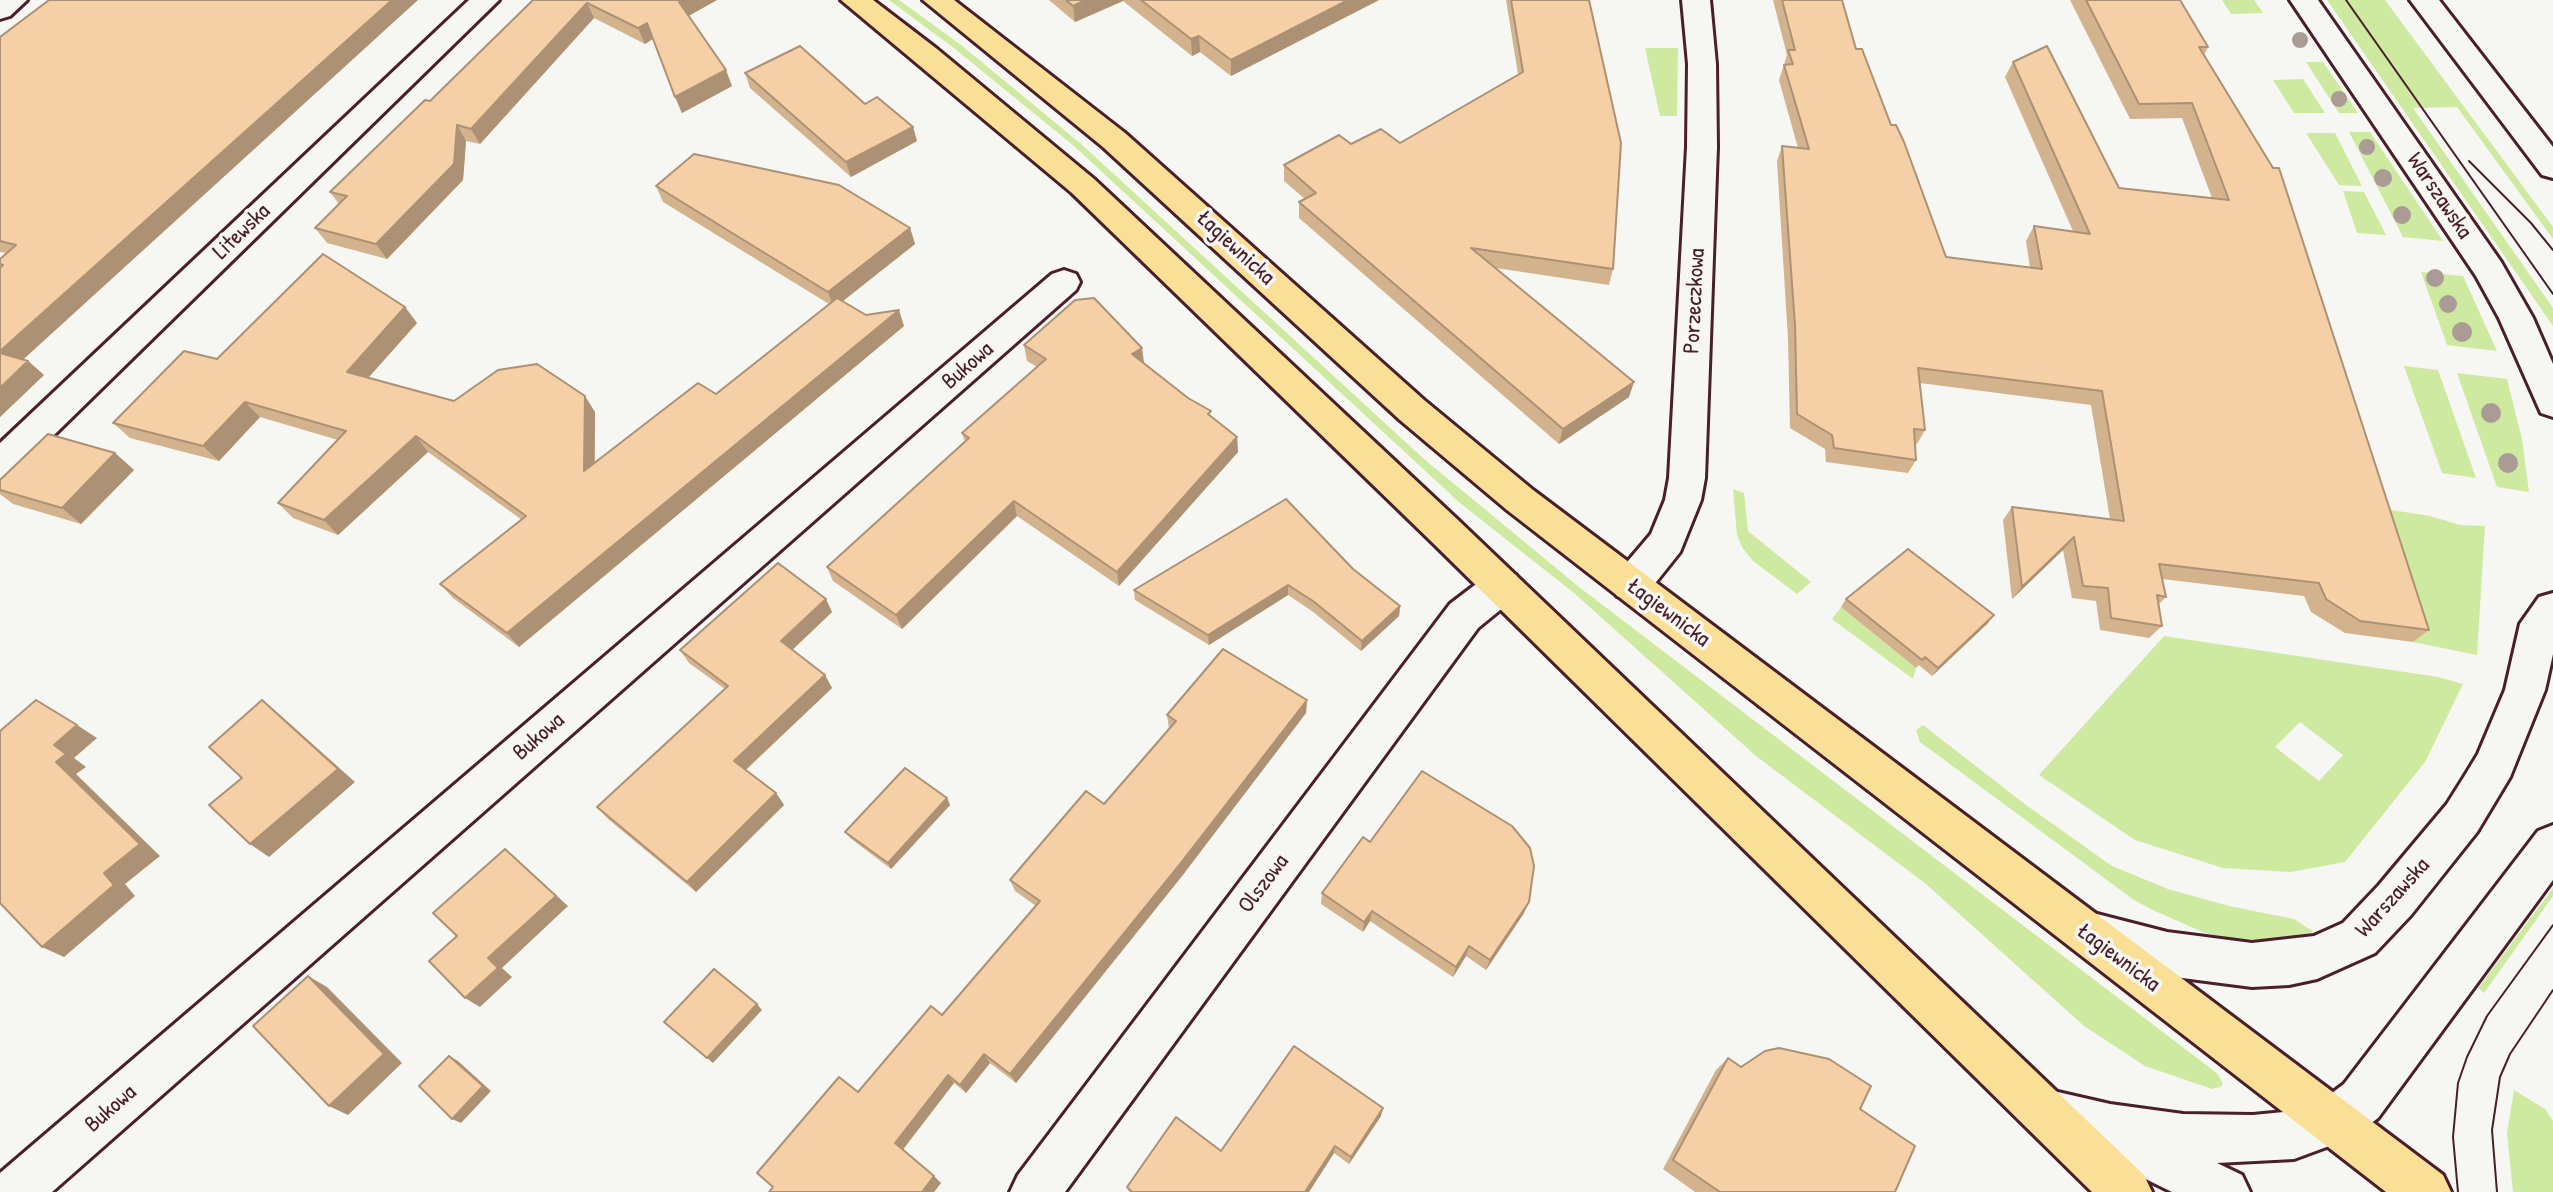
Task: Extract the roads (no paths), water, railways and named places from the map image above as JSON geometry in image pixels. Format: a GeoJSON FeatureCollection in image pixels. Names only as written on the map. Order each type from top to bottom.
{"type":"FeatureCollection","features":[{"type":"Feature","properties":{"kind":"main road"},"geometry":{"type":"LineString","coordinates":[[855,0],[927,55],[1083,186],[1502,586],[2127,1192]]}},
{"type":"Feature","properties":{"kind":"main road","name":"Łagiewnicka"},"geometry":{"type":"LineString","coordinates":[[937,0],[1114,140],[1412,410],[1520,500],[2427,1192]]}},
{"type":"Feature","properties":{"kind":"street"},"geometry":{"type":"LineString","coordinates":[[0,10],[13,0]]}},
{"type":"Feature","properties":{"kind":"street","name":"Litewska"},"geometry":{"type":"LineString","coordinates":[[0,465],[485,0]]}},
{"type":"Feature","properties":{"kind":"street","name":"Porzeczkowa"},"geometry":{"type":"LineString","coordinates":[[1631,585],[1655,559],[1667,541],[1683,500],[1687,478],[1702,147],[1702,64],[1696,0]]}},
{"type":"Feature","properties":{"kind":"street","name":"Warszawska"},"geometry":{"type":"LineString","coordinates":[[2304,0],[2489,270],[2526,339],[2553,404]]}},
{"type":"Feature","properties":{"kind":"street"},"geometry":{"type":"LineString","coordinates":[[2424,0],[2553,168]]}},
{"type":"Feature","properties":{"kind":"street","name":"Bukowa"},"geometry":{"type":"LineString","coordinates":[[15,1192],[1064,282]]}},
{"type":"Feature","properties":{"kind":"street","name":"Olszowa"},"geometry":{"type":"LineString","coordinates":[[1035,1192],[1464,616],[1502,586]]}},
{"type":"Feature","properties":{"kind":"street","name":"Warszawska"},"geometry":{"type":"LineString","coordinates":[[2084,932],[2166,954],[2252,965],[2289,963],[2317,957],[2359,938],[2412,880],[2479,791],[2495,764],[2525,690],[2540,624],[2553,610]]}},
{"type":"Feature","properties":{"kind":"street"},"geometry":{"type":"LineString","coordinates":[[2049,1114],[2110,1128],[2183,1138],[2253,1139],[2294,1136],[2334,1121],[2361,1101],[2553,845]]}},
{"type":"Feature","properties":{"kind":"street"},"geometry":{"type":"LineString","coordinates":[[2049,1114],[2117,1140],[2225,1192]]}},
{"type":"Feature","properties":{"kind":"tram line"},"geometry":{"type":"LineString","coordinates":[[2346,0],[2553,294]]}},
{"type":"Feature","properties":{"kind":"tram line"},"geometry":{"type":"LineString","coordinates":[[2469,161],[2531,223],[2553,250]]}},
{"type":"Feature","properties":{"kind":"tram line"},"geometry":{"type":"LineString","coordinates":[[2458,1192],[2453,1137],[2458,1083],[2467,1057],[2487,1016],[2553,925]]}},
{"type":"Feature","properties":{"kind":"tram line"},"geometry":{"type":"LineString","coordinates":[[2497,1192],[2492,1130],[2500,1077],[2510,1054],[2553,990]]}}]}
